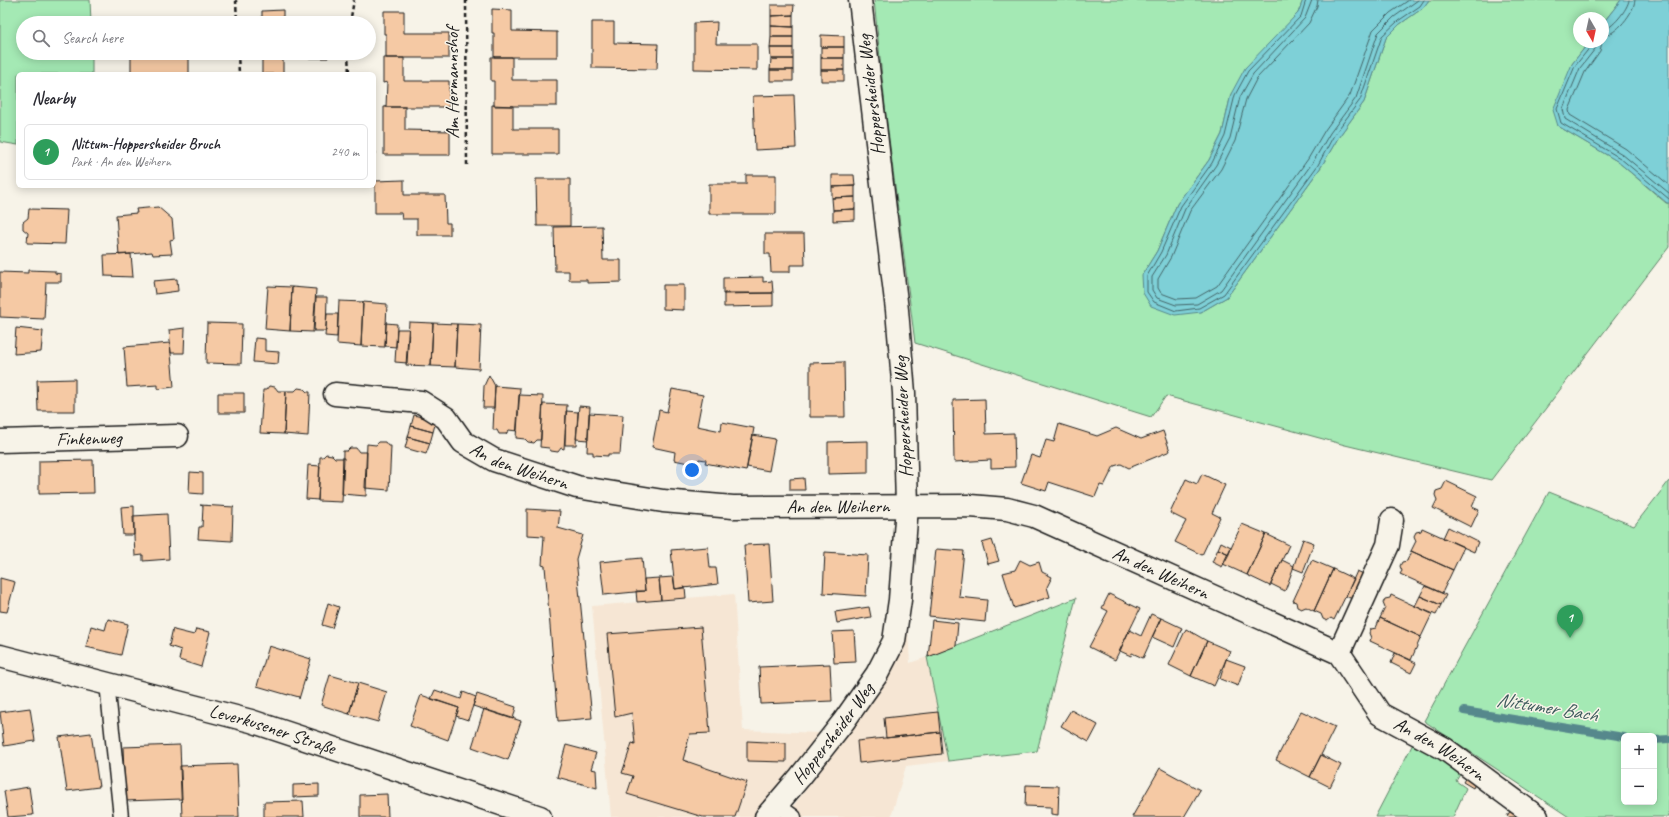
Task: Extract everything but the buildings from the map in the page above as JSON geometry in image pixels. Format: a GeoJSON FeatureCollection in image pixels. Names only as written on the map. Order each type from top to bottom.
{"type":"FeatureCollection","features":[{"type":"Feature","properties":{"kind":"street","name":"Hoppersheider Weg"},"geometry":{"type":"LineString","coordinates":[[771,811],[844,721],[877,674],[894,641],[900,600],[907,506],[904,393],[897,310],[860,0]]}},
{"type":"Feature","properties":{"kind":"street","name":"An den Weihern"},"geometry":{"type":"LineString","coordinates":[[335,394],[421,402],[446,418],[463,442],[494,460],[577,487],[663,501],[733,507],[970,506],[1007,509],[1034,516],[1339,653],[1380,714],[1446,749],[1537,817]]}},
{"type":"Feature","properties":{"kind":"street","name":"Finkenweg"},"geometry":{"type":"LineString","coordinates":[[0,441],[177,436]]}},
{"type":"Feature","properties":{"kind":"street"},"geometry":{"type":"LineString","coordinates":[[1339,653],[1388,545],[1392,520]]}},
{"type":"Feature","properties":{"kind":"street","name":"Leverkusener Straße"},"geometry":{"type":"LineString","coordinates":[[0,656],[251,721],[540,817]]}},
{"type":"Feature","properties":{"kind":"lane"},"geometry":{"type":"LineString","coordinates":[[107,683],[121,817]]}},
{"type":"Feature","properties":{"kind":"lane"},"geometry":{"type":"LineString","coordinates":[[771,811],[794,817]]}},
{"type":"Feature","properties":{"kind":"path"},"geometry":{"type":"LineString","coordinates":[[236,0],[237,16]]}},
{"type":"Feature","properties":{"kind":"path"},"geometry":{"type":"LineString","coordinates":[[351,16],[354,0]]}},
{"type":"Feature","properties":{"kind":"path","name":"Am Hermannshof"},"geometry":{"type":"LineString","coordinates":[[466,0],[467,165]]}},
{"type":"Feature","properties":{"kind":"path"},"geometry":{"type":"LineString","coordinates":[[238,60],[239,72]]}},
{"type":"Feature","properties":{"kind":"path"},"geometry":{"type":"LineString","coordinates":[[348,60],[349,72]]}},
{"type":"Feature","properties":{"kind":"shaded area"},"geometry":{"type":"Polygon","coordinates":[[[734,594],[743,730],[819,733],[753,817],[611,817],[592,606],[734,594]]]}},
{"type":"Feature","properties":{"kind":"shaded area"},"geometry":{"type":"Polygon","coordinates":[[[908,629],[910,663],[927,657],[948,761],[906,766],[891,817],[785,817],[870,705],[894,667],[908,629]]]}},
{"type":"Feature","properties":{"kind":"green space"},"geometry":{"type":"Polygon","coordinates":[[[0,0],[90,0],[91,16],[16,16],[16,60],[92,60],[92,72],[16,72],[16,145],[0,142],[0,0]]]}},
{"type":"Feature","properties":{"kind":"green space"},"geometry":{"type":"Polygon","coordinates":[[[874,0],[1303,0],[1298,13],[1274,40],[1231,94],[1222,134],[1209,160],[1177,204],[1157,251],[1142,275],[1201,312],[1227,297],[1321,167],[1338,138],[1364,102],[1386,38],[1400,24],[1423,8],[1429,0],[1621,0],[1609,15],[1609,12],[1573,12],[1573,48],[1584,48],[1572,64],[1558,126],[1617,161],[1666,203],[1669,203],[1669,247],[1491,480],[1345,445],[1166,396],[1151,417],[915,343],[886,115],[874,0]]]}},
{"type":"Feature","properties":{"kind":"green space"},"geometry":{"type":"Polygon","coordinates":[[[1669,481],[1669,817],[1569,817],[1424,721],[1549,492],[1634,526],[1669,481]]]}},
{"type":"Feature","properties":{"kind":"green space"},"geometry":{"type":"Polygon","coordinates":[[[1076,598],[1037,751],[948,761],[927,657],[1076,598]]]}},
{"type":"Feature","properties":{"kind":"green space"},"geometry":{"type":"Polygon","coordinates":[[[1415,740],[1462,771],[1456,781],[1466,788],[1453,817],[1375,817],[1415,740]]]}},
{"type":"Feature","properties":{"kind":"water"},"geometry":{"type":"Polygon","coordinates":[[[1303,0],[1429,0],[1423,8],[1400,24],[1386,38],[1364,102],[1338,138],[1321,167],[1227,297],[1201,312],[1175,315],[1151,306],[1143,293],[1142,275],[1157,251],[1177,204],[1209,160],[1222,134],[1231,94],[1245,68],[1298,13],[1303,0]]]}},
{"type":"Feature","properties":{"kind":"water"},"geometry":{"type":"Polygon","coordinates":[[[1621,0],[1669,0],[1669,203],[1667,203],[1617,161],[1558,126],[1553,110],[1572,64],[1584,48],[1609,48],[1609,15],[1621,0]]]}},
{"type":"Feature","properties":{"kind":"waterway","name":"Nittumer Bach"},"geometry":{"type":"LineString","coordinates":[[1464,711],[1621,737]]}},
{"type":"Feature","properties":{"kind":"waterway","name":"Nittumer Bach"},"geometry":{"type":"LineString","coordinates":[[1657,740],[1669,739]]}},
{"type":"Feature","properties":{"kind":"place","name":"Nittum-Hoppersheider Bruch"},"geometry":{"type":"Point","coordinates":[1570,638]}}]}
